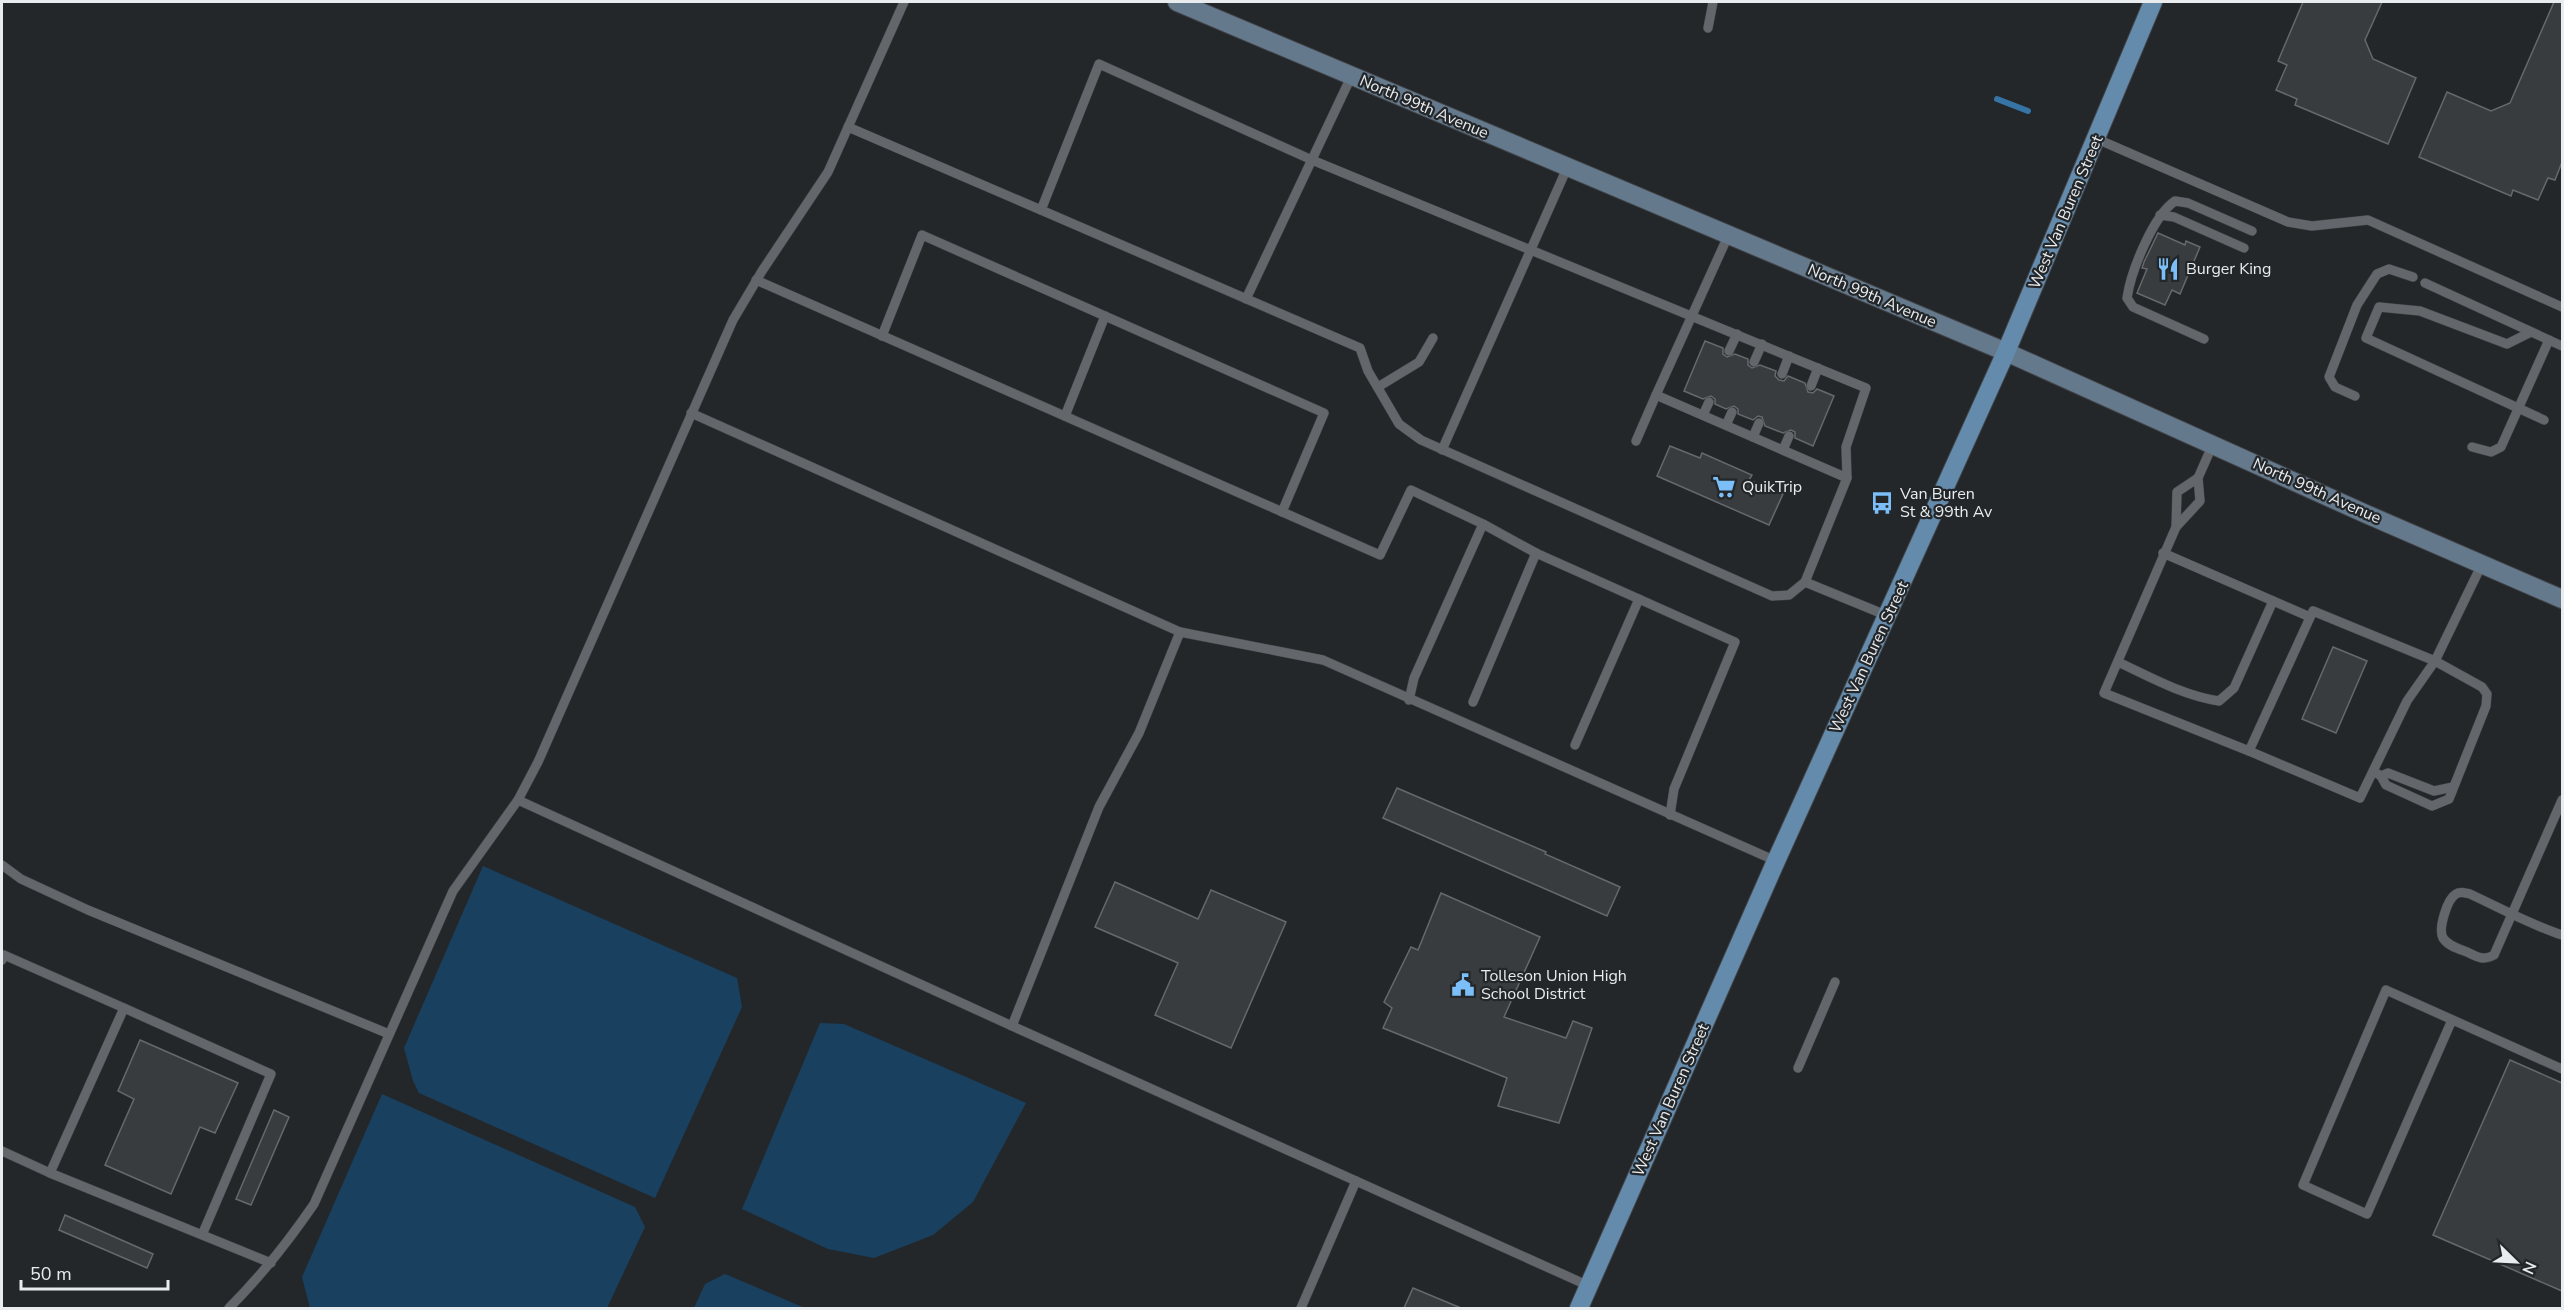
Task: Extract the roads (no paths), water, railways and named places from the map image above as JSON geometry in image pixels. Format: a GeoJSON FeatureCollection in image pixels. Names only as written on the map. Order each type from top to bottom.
{"type":"FeatureCollection","features":[{"type":"Feature","properties":{"kind":"main road","name":"North 99th Avenue"},"geometry":{"type":"LineString","coordinates":[[1177,2],[2006,352],[2562,599]]}},
{"type":"Feature","properties":{"kind":"main road","name":"West Van Buren Street"},"geometry":{"type":"LineString","coordinates":[[1579,1308],[1776,861],[2006,352],[2153,2]]}},
{"type":"Feature","properties":{"kind":"lane"},"geometry":{"type":"LineString","coordinates":[[230,1308],[271,1263],[314,1204],[453,891],[518,800],[538,762],[733,320],[756,280],[828,172],[904,2]]}},
{"type":"Feature","properties":{"kind":"lane"},"geometry":{"type":"LineString","coordinates":[[1708,28],[1713,2]]}},
{"type":"Feature","properties":{"kind":"lane"},"geometry":{"type":"LineString","coordinates":[[848,127],[1360,348],[1378,387],[1400,424],[1421,440],[1772,596],[1789,595],[1805,582],[1848,478],[1846,447],[1866,388],[1691,314],[1312,160],[1099,64],[1041,210]]}},
{"type":"Feature","properties":{"kind":"lane"},"geometry":{"type":"LineString","coordinates":[[1246,299],[1351,77]]}},
{"type":"Feature","properties":{"kind":"lane"},"geometry":{"type":"LineString","coordinates":[[2097,139],[2288,222],[2312,226],[2368,220],[2562,307]]}},
{"type":"Feature","properties":{"kind":"lane"},"geometry":{"type":"LineString","coordinates":[[1442,450],[1567,168]]}},
{"type":"Feature","properties":{"kind":"lane"},"geometry":{"type":"LineString","coordinates":[[2204,339],[2133,307],[2127,298],[2130,281],[2160,215],[2175,201],[2188,202],[2252,231]]}},
{"type":"Feature","properties":{"kind":"lane"},"geometry":{"type":"LineString","coordinates":[[2160,215],[2174,218],[2244,248]]}},
{"type":"Feature","properties":{"kind":"lane"},"geometry":{"type":"LineString","coordinates":[[882,336],[922,235],[1324,413],[1282,512]]}},
{"type":"Feature","properties":{"kind":"lane"},"geometry":{"type":"LineString","coordinates":[[1636,441],[1691,314],[1728,236]]}},
{"type":"Feature","properties":{"kind":"lane"},"geometry":{"type":"LineString","coordinates":[[2355,396],[2334,387],[2330,377],[2357,305],[2377,274],[2389,269],[2413,277]]}},
{"type":"Feature","properties":{"kind":"lane"},"geometry":{"type":"LineString","coordinates":[[756,280],[1380,555],[1411,490],[1483,524],[1536,553],[1735,642],[1674,789],[1670,814]]}},
{"type":"Feature","properties":{"kind":"lane"},"geometry":{"type":"LineString","coordinates":[[2425,283],[2562,346]]}},
{"type":"Feature","properties":{"kind":"lane"},"geometry":{"type":"LineString","coordinates":[[2366,338],[2379,307],[2420,311],[2507,344],[2531,332]]}},
{"type":"Feature","properties":{"kind":"lane"},"geometry":{"type":"LineString","coordinates":[[1065,416],[1106,316]]}},
{"type":"Feature","properties":{"kind":"lane"},"geometry":{"type":"LineString","coordinates":[[2348,330],[2544,420]]}},
{"type":"Feature","properties":{"kind":"lane"},"geometry":{"type":"LineString","coordinates":[[1730,351],[1737,334]]}},
{"type":"Feature","properties":{"kind":"lane"},"geometry":{"type":"LineString","coordinates":[[1378,387],[1419,362],[1433,338]]}},
{"type":"Feature","properties":{"kind":"lane"},"geometry":{"type":"LineString","coordinates":[[2472,447],[2491,452],[2501,447],[2548,340]]}},
{"type":"Feature","properties":{"kind":"lane"},"geometry":{"type":"LineString","coordinates":[[1754,362],[1762,344]]}},
{"type":"Feature","properties":{"kind":"lane"},"geometry":{"type":"LineString","coordinates":[[1782,374],[1790,356]]}},
{"type":"Feature","properties":{"kind":"lane"},"geometry":{"type":"LineString","coordinates":[[1811,386],[1818,368]]}},
{"type":"Feature","properties":{"kind":"lane"},"geometry":{"type":"LineString","coordinates":[[1656,395],[1848,478]]}},
{"type":"Feature","properties":{"kind":"lane"},"geometry":{"type":"LineString","coordinates":[[1702,415],[1708,402]]}},
{"type":"Feature","properties":{"kind":"lane"},"geometry":{"type":"LineString","coordinates":[[1726,425],[1732,412]]}},
{"type":"Feature","properties":{"kind":"lane"},"geometry":{"type":"LineString","coordinates":[[691,413],[1180,632],[1323,660],[1776,861]]}},
{"type":"Feature","properties":{"kind":"lane"},"geometry":{"type":"LineString","coordinates":[[1753,437],[1760,423]]}},
{"type":"Feature","properties":{"kind":"lane"},"geometry":{"type":"LineString","coordinates":[[1783,450],[1790,436]]}},
{"type":"Feature","properties":{"kind":"lane"},"geometry":{"type":"LineString","coordinates":[[2213,444],[2198,478],[2200,501],[2176,527],[2104,693],[2360,798],[2377,774],[2407,701],[2435,661],[2482,564]]}},
{"type":"Feature","properties":{"kind":"lane"},"geometry":{"type":"LineString","coordinates":[[2176,527],[2177,492],[2198,478]]}},
{"type":"Feature","properties":{"kind":"lane"},"geometry":{"type":"LineString","coordinates":[[1409,700],[1414,678],[1483,524]]}},
{"type":"Feature","properties":{"kind":"lane"},"geometry":{"type":"LineString","coordinates":[[1473,702],[1536,553]]}},
{"type":"Feature","properties":{"kind":"lane"},"geometry":{"type":"LineString","coordinates":[[2163,553],[2310,617]]}},
{"type":"Feature","properties":{"kind":"lane"},"geometry":{"type":"LineString","coordinates":[[1805,582],[1888,616]]}},
{"type":"Feature","properties":{"kind":"lane"},"geometry":{"type":"LineString","coordinates":[[1575,745],[1639,599]]}},
{"type":"Feature","properties":{"kind":"lane"},"geometry":{"type":"LineString","coordinates":[[2118,662],[2163,683],[2206,699],[2219,700],[2234,688],[2273,601]]}},
{"type":"Feature","properties":{"kind":"lane"},"geometry":{"type":"LineString","coordinates":[[2249,752],[2313,611],[2435,661],[2482,687],[2487,694],[2486,706],[2448,799],[2432,806],[2386,785],[2377,774]]}},
{"type":"Feature","properties":{"kind":"lane"},"geometry":{"type":"LineString","coordinates":[[1012,1026],[1100,807],[1139,733],[1180,632]]}},
{"type":"Feature","properties":{"kind":"lane"},"geometry":{"type":"LineString","coordinates":[[2377,774],[2388,772],[2434,791],[2453,787]]}},
{"type":"Feature","properties":{"kind":"lane"},"geometry":{"type":"LineString","coordinates":[[518,800],[1589,1286]]}},
{"type":"Feature","properties":{"kind":"lane"},"geometry":{"type":"LineString","coordinates":[[2562,800],[2512,913],[2494,954],[2488,958],[2480,958],[2449,944],[2440,929],[2452,898],[2457,893],[2470,894],[2512,913],[2562,935]]}},
{"type":"Feature","properties":{"kind":"lane"},"geometry":{"type":"LineString","coordinates":[[2,865],[21,879],[88,910],[389,1034]]}},
{"type":"Feature","properties":{"kind":"lane"},"geometry":{"type":"LineString","coordinates":[[2,960],[4,955],[271,1074],[202,1235]]}},
{"type":"Feature","properties":{"kind":"lane"},"geometry":{"type":"LineString","coordinates":[[1798,1068],[1835,982]]}},
{"type":"Feature","properties":{"kind":"lane"},"geometry":{"type":"LineString","coordinates":[[2452,1020],[2367,1214],[2303,1185],[2386,990],[2562,1069]]}},
{"type":"Feature","properties":{"kind":"lane"},"geometry":{"type":"LineString","coordinates":[[50,1173],[124,1008]]}},
{"type":"Feature","properties":{"kind":"lane"},"geometry":{"type":"LineString","coordinates":[[2,1151],[50,1173],[271,1263]]}},
{"type":"Feature","properties":{"kind":"lane"},"geometry":{"type":"LineString","coordinates":[[1301,1308],[1356,1181]]}},
{"type":"Feature","properties":{"kind":"waterway"},"geometry":{"type":"LineString","coordinates":[[1997,99],[2028,111]]}},
{"type":"Feature","properties":{"kind":"place","name":"Burger King"},"geometry":{"type":"Point","coordinates":[2168,269]}},
{"type":"Feature","properties":{"kind":"place","name":"QuikTrip"},"geometry":{"type":"Point","coordinates":[1724,487]}},
{"type":"Feature","properties":{"kind":"place","name":"Van Buren St & 99th Av"},"geometry":{"type":"Point","coordinates":[1882,503]}},
{"type":"Feature","properties":{"kind":"place","name":"Tolleson Union High School District"},"geometry":{"type":"Point","coordinates":[1463,985]}}]}
